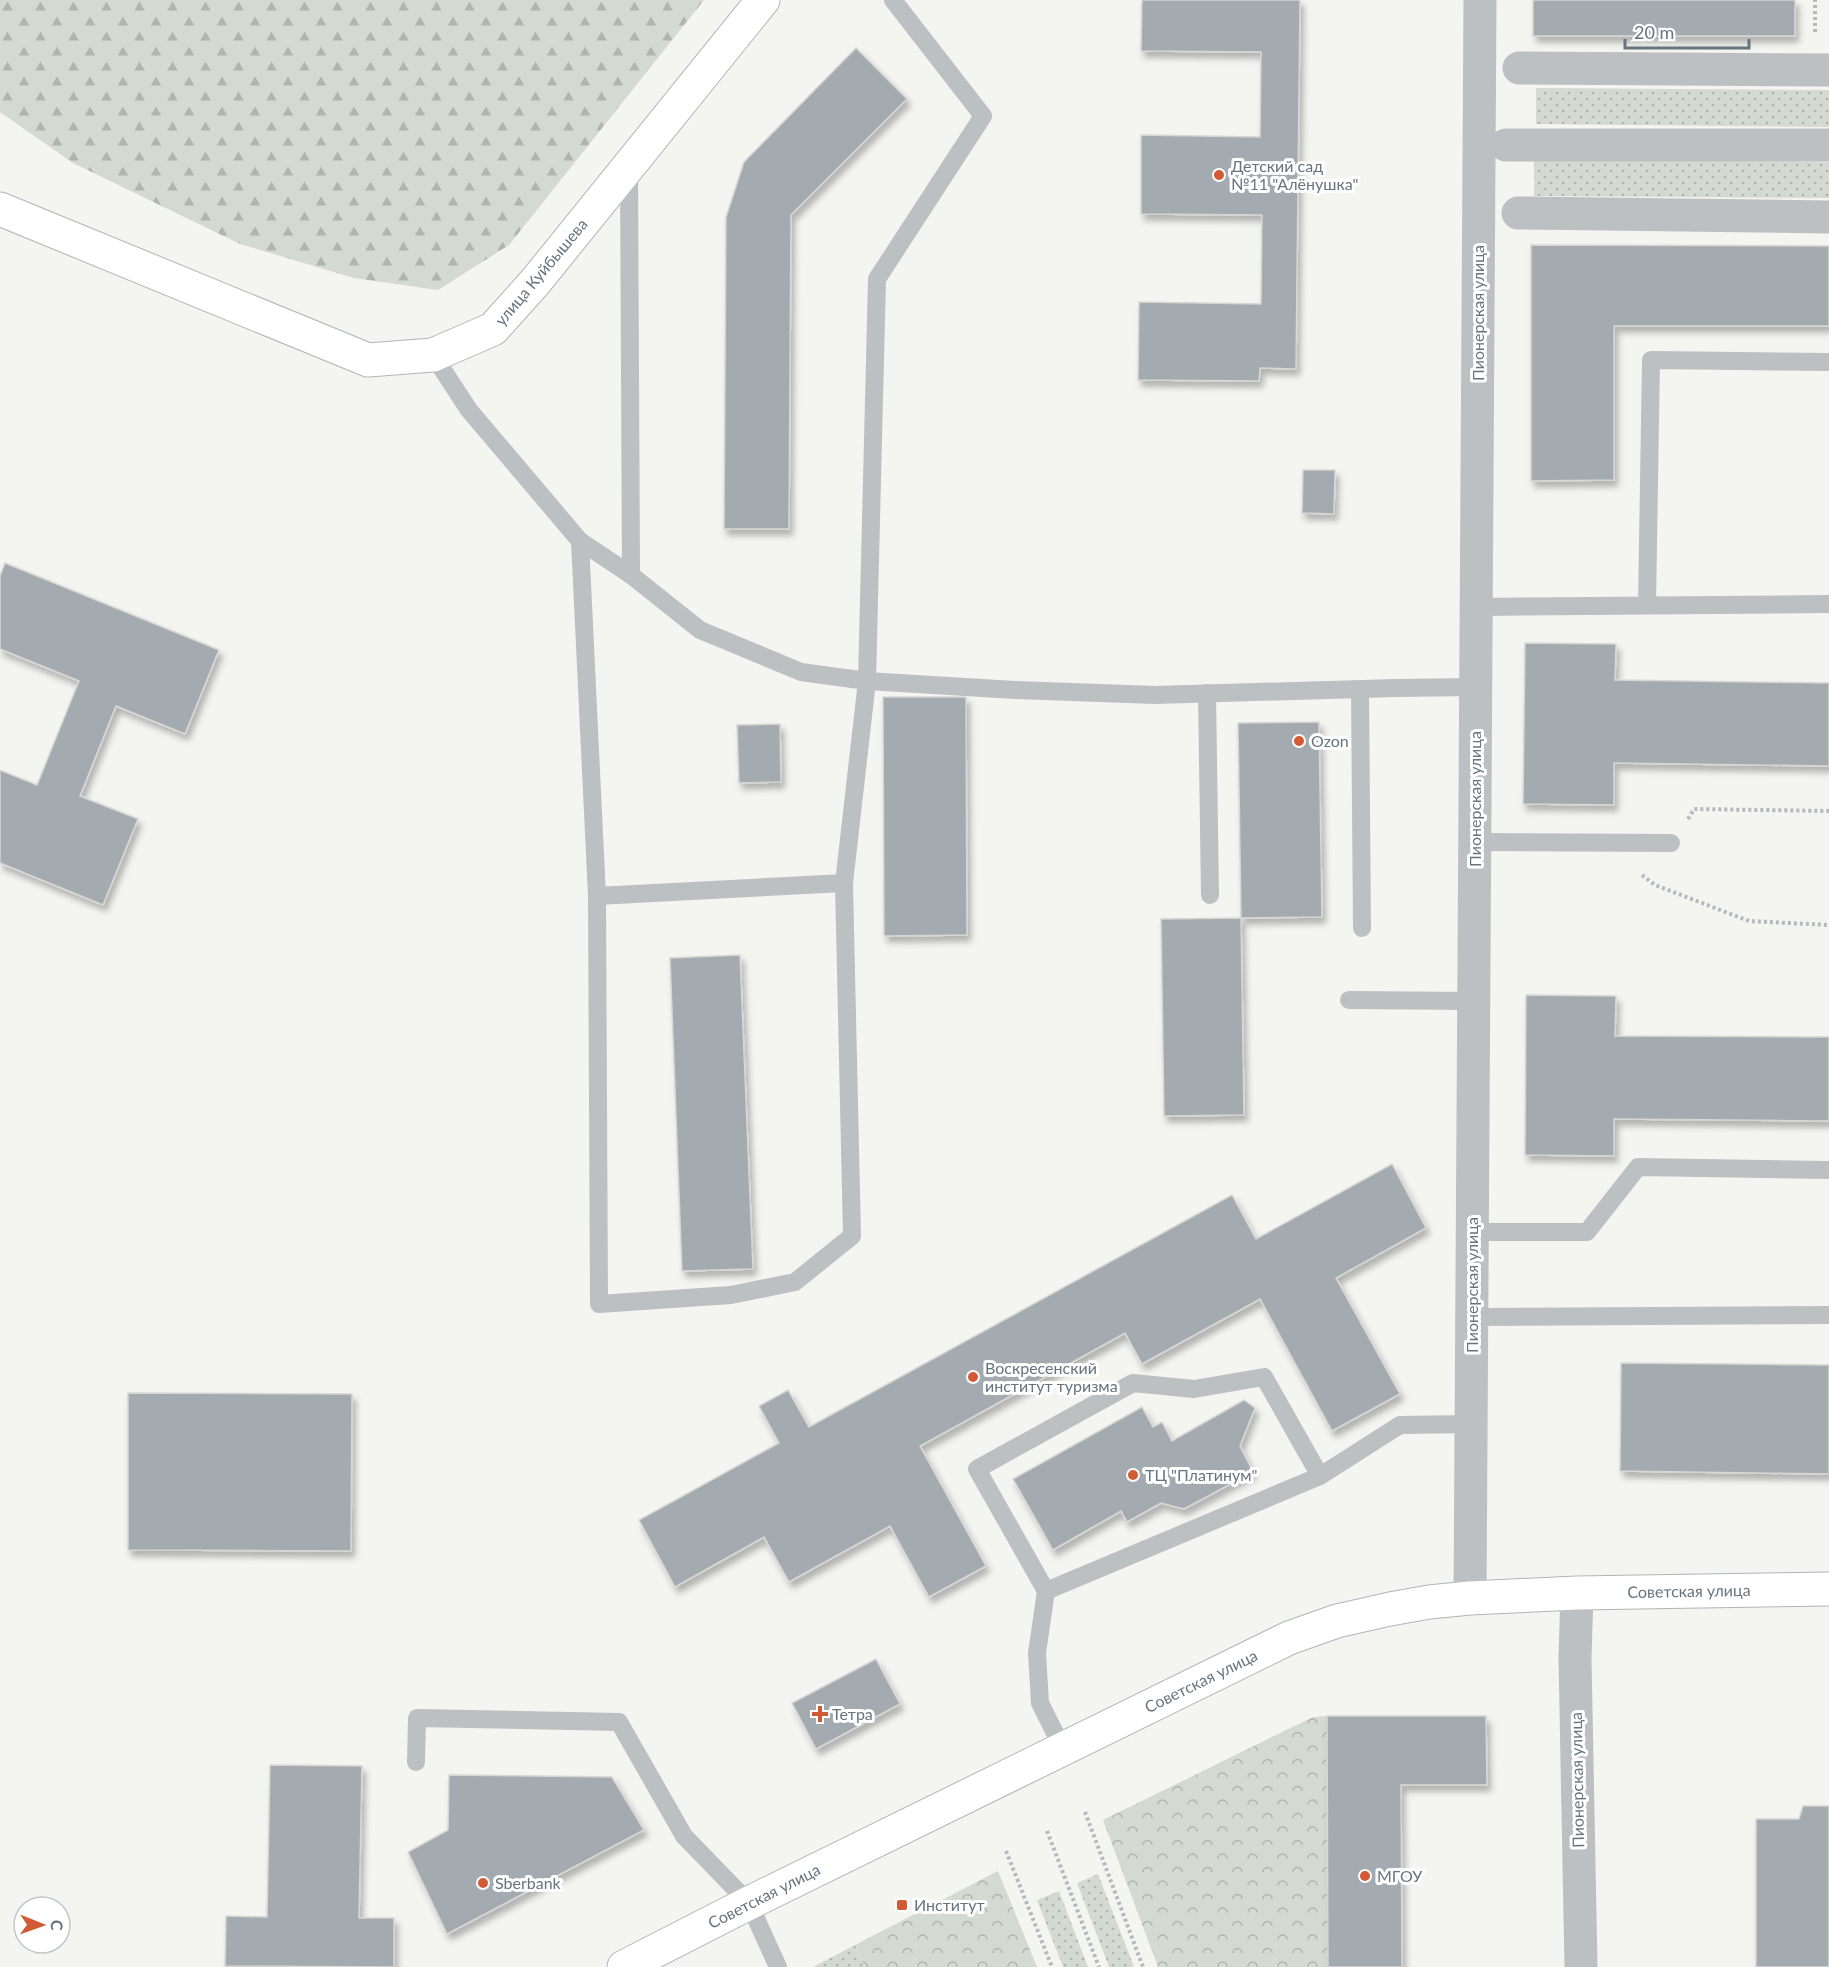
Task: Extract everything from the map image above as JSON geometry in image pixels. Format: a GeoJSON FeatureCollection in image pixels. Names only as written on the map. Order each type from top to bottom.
{"type":"FeatureCollection","features":[{"type":"Feature","properties":{"kind":"street","name":"улица Куйбышева"},"geometry":{"type":"LineString","coordinates":[[0,209],[368,360],[433,355],[493,329],[536,281],[763,0]]}},
{"type":"Feature","properties":{"kind":"street","name":"Пионерская улица"},"geometry":{"type":"LineString","coordinates":[[1470,1598],[1480,0]]}},
{"type":"Feature","properties":{"kind":"street"},"geometry":{"type":"LineString","coordinates":[[1519,68],[1829,70]]}},
{"type":"Feature","properties":{"kind":"street"},"geometry":{"type":"LineString","coordinates":[[1506,145],[1829,145]]}},
{"type":"Feature","properties":{"kind":"street"},"geometry":{"type":"LineString","coordinates":[[1518,213],[1829,217]]}},
{"type":"Feature","properties":{"kind":"street","name":"Советская улица"},"geometry":{"type":"LineString","coordinates":[[624,1967],[749,1903],[1289,1638],[1337,1621],[1429,1602],[1470,1598],[1577,1593],[1829,1589]]}},
{"type":"Feature","properties":{"kind":"street","name":"Пионерская улица"},"geometry":{"type":"LineString","coordinates":[[1577,1593],[1575,1658],[1581,1967]]}},
{"type":"Feature","properties":{"kind":"lane"},"geometry":{"type":"LineString","coordinates":[[580,541],[597,896],[599,1304],[731,1295],[795,1282],[852,1236],[844,883],[867,681],[877,279],[982,116],[892,0]]}},
{"type":"Feature","properties":{"kind":"lane"},"geometry":{"type":"LineString","coordinates":[[629,166],[631,575]]}},
{"type":"Feature","properties":{"kind":"lane"},"geometry":{"type":"LineString","coordinates":[[433,355],[469,410],[580,541],[631,575],[700,630],[801,672],[867,681],[1155,695],[1476,687]]}},
{"type":"Feature","properties":{"kind":"lane"},"geometry":{"type":"LineString","coordinates":[[1647,605],[1651,360],[1829,362]]}},
{"type":"Feature","properties":{"kind":"lane"},"geometry":{"type":"LineString","coordinates":[[1476,607],[1829,604]]}},
{"type":"Feature","properties":{"kind":"lane"},"geometry":{"type":"LineString","coordinates":[[1360,689],[1362,928]]}},
{"type":"Feature","properties":{"kind":"lane"},"geometry":{"type":"LineString","coordinates":[[1207,693],[1210,895]]}},
{"type":"Feature","properties":{"kind":"lane"},"geometry":{"type":"LineString","coordinates":[[1475,842],[1671,843]]}},
{"type":"Feature","properties":{"kind":"lane"},"geometry":{"type":"LineString","coordinates":[[597,896],[844,883]]}},
{"type":"Feature","properties":{"kind":"lane"},"geometry":{"type":"LineString","coordinates":[[1349,1000],[1474,1001]]}},
{"type":"Feature","properties":{"kind":"lane"},"geometry":{"type":"LineString","coordinates":[[1473,1232],[1587,1232],[1638,1167],[1829,1170]]}},
{"type":"Feature","properties":{"kind":"lane"},"geometry":{"type":"LineString","coordinates":[[1472,1317],[1829,1315]]}},
{"type":"Feature","properties":{"kind":"lane"},"geometry":{"type":"LineString","coordinates":[[1063,1749],[1040,1703],[1037,1653],[1046,1591],[977,1468],[1133,1383],[1194,1389],[1264,1377],[1320,1476]]}},
{"type":"Feature","properties":{"kind":"lane"},"geometry":{"type":"LineString","coordinates":[[1046,1591],[1320,1476],[1400,1425],[1471,1424]]}},
{"type":"Feature","properties":{"kind":"lane"},"geometry":{"type":"LineString","coordinates":[[416,1762],[417,1718],[619,1722],[684,1836],[749,1903],[778,1967]]}},
{"type":"Feature","properties":{"kind":"path"},"geometry":{"type":"LineString","coordinates":[[1671,843],[1694,810],[1829,811]]}},
{"type":"Feature","properties":{"kind":"path"},"geometry":{"type":"LineString","coordinates":[[1600,843],[1655,885],[1749,921],[1829,925]]}},
{"type":"Feature","properties":{"kind":"path"},"geometry":{"type":"LineString","coordinates":[[1085,1812],[1143,1967]]}},
{"type":"Feature","properties":{"kind":"path"},"geometry":{"type":"LineString","coordinates":[[1047,1831],[1099,1967]]}},
{"type":"Feature","properties":{"kind":"path"},"geometry":{"type":"LineString","coordinates":[[1006,1851],[1052,1967]]}},
{"type":"Feature","properties":{"kind":"green space"},"geometry":{"type":"Polygon","coordinates":[[[0,0],[704,0],[509,245],[438,290],[354,278],[240,244],[73,163],[0,112],[0,0]]]}},
{"type":"Feature","properties":{"kind":"green space"},"geometry":{"type":"Polygon","coordinates":[[[1536,88],[1829,90],[1829,127],[1536,124],[1536,88]]]}},
{"type":"Feature","properties":{"kind":"green space"},"geometry":{"type":"Polygon","coordinates":[[[1534,159],[1829,162],[1829,198],[1534,196],[1534,159]]]}},
{"type":"Feature","properties":{"kind":"green space"},"geometry":{"type":"Polygon","coordinates":[[[1327,1716],[1328,1967],[1158,1967],[1103,1820],[1313,1717],[1327,1716]]]}},
{"type":"Feature","properties":{"kind":"green space"},"geometry":{"type":"Polygon","coordinates":[[[998,1871],[1037,1967],[865,1967],[855,1945],[998,1871]]]}},
{"type":"Feature","properties":{"kind":"green space"},"geometry":{"type":"Polygon","coordinates":[[[1098,1874],[1134,1967],[1109,1967],[1077,1883],[1098,1874]]]}},
{"type":"Feature","properties":{"kind":"green space"},"geometry":{"type":"Polygon","coordinates":[[[1059,1891],[1088,1967],[1063,1967],[1037,1900],[1059,1891]]]}},
{"type":"Feature","properties":{"kind":"green space"},"geometry":{"type":"Polygon","coordinates":[[[855,1945],[865,1967],[813,1967],[855,1945]]]}},
{"type":"Feature","properties":{"kind":"building","name":"Детский сад №11 \"Алёнушка\""},"geometry":{"type":"Polygon","coordinates":[[[1142,0],[1300,0],[1296,369],[1260,368],[1259,381],[1138,380],[1139,302],[1261,304],[1262,215],[1141,214],[1141,135],[1260,137],[1261,52],[1141,51],[1142,0]]]}},
{"type":"Feature","properties":{"kind":"building"},"geometry":{"type":"Polygon","coordinates":[[[1533,0],[1795,0],[1795,36],[1533,36],[1533,0]]]}},
{"type":"Feature","properties":{"kind":"building"},"geometry":{"type":"Polygon","coordinates":[[[856,48],[907,99],[791,215],[789,529],[724,529],[726,217],[744,162],[856,48]]]}},
{"type":"Feature","properties":{"kind":"building"},"geometry":{"type":"Polygon","coordinates":[[[1531,245],[1829,246],[1829,326],[1614,326],[1614,480],[1531,481],[1531,245]]]}},
{"type":"Feature","properties":{"kind":"building"},"geometry":{"type":"Polygon","coordinates":[[[1303,470],[1335,470],[1334,514],[1302,513],[1303,470]]]}},
{"type":"Feature","properties":{"kind":"building"},"geometry":{"type":"Polygon","coordinates":[[[5,563],[219,650],[185,734],[116,706],[80,796],[138,819],[103,905],[0,863],[0,770],[37,785],[79,681],[0,649],[0,576],[5,563]]]}},
{"type":"Feature","properties":{"kind":"building"},"geometry":{"type":"Polygon","coordinates":[[[1525,643],[1616,644],[1615,680],[1829,683],[1829,766],[1614,763],[1614,805],[1523,804],[1525,643]]]}},
{"type":"Feature","properties":{"kind":"building"},"geometry":{"type":"Polygon","coordinates":[[[883,697],[966,697],[967,935],[884,936],[883,697]]]}},
{"type":"Feature","properties":{"kind":"building"},"geometry":{"type":"Polygon","coordinates":[[[1319,722],[1322,917],[1241,918],[1238,723],[1319,722]]]}},
{"type":"Feature","properties":{"kind":"building"},"geometry":{"type":"Polygon","coordinates":[[[780,724],[781,782],[739,783],[737,725],[780,724]]]}},
{"type":"Feature","properties":{"kind":"building"},"geometry":{"type":"Polygon","coordinates":[[[1241,918],[1244,1115],[1164,1116],[1161,919],[1241,918]]]}},
{"type":"Feature","properties":{"kind":"building"},"geometry":{"type":"Polygon","coordinates":[[[740,955],[753,1269],[682,1271],[670,958],[740,955]]]}},
{"type":"Feature","properties":{"kind":"building"},"geometry":{"type":"Polygon","coordinates":[[[1526,995],[1616,996],[1615,1036],[1829,1037],[1829,1121],[1614,1119],[1614,1156],[1525,1155],[1526,995]]]}},
{"type":"Feature","properties":{"kind":"building","name":"Воскресенский институт туризма"},"geometry":{"type":"Polygon","coordinates":[[[1392,1164],[1426,1228],[1336,1278],[1400,1394],[1332,1431],[1260,1299],[1142,1364],[1125,1333],[920,1446],[986,1566],[929,1597],[890,1526],[789,1582],[764,1537],[675,1587],[639,1520],[779,1443],[759,1406],[788,1390],[809,1427],[1232,1195],[1256,1239],[1392,1164]]]}},
{"type":"Feature","properties":{"kind":"building"},"geometry":{"type":"Polygon","coordinates":[[[1621,1363],[1829,1365],[1829,1474],[1620,1471],[1621,1363]]]}},
{"type":"Feature","properties":{"kind":"building"},"geometry":{"type":"Polygon","coordinates":[[[128,1393],[352,1394],[351,1551],[128,1550],[128,1393]]]}},
{"type":"Feature","properties":{"kind":"building","name":"ТЦ \"Платинум\""},"geometry":{"type":"Polygon","coordinates":[[[1244,1400],[1255,1408],[1240,1446],[1253,1472],[1184,1509],[1161,1503],[1127,1522],[1121,1511],[1053,1550],[1013,1479],[1142,1407],[1153,1427],[1162,1422],[1172,1441],[1244,1400]]]}},
{"type":"Feature","properties":{"kind":"building"},"geometry":{"type":"Polygon","coordinates":[[[876,1659],[900,1704],[816,1749],[792,1703],[876,1659]]]}},
{"type":"Feature","properties":{"kind":"building","name":"МГОУ"},"geometry":{"type":"Polygon","coordinates":[[[1327,1716],[1486,1716],[1487,1785],[1401,1785],[1402,1967],[1328,1967],[1327,1716]]]}},
{"type":"Feature","properties":{"kind":"building"},"geometry":{"type":"Polygon","coordinates":[[[270,1765],[362,1766],[359,1918],[394,1918],[394,1967],[225,1966],[226,1916],[267,1917],[270,1765]]]}},
{"type":"Feature","properties":{"kind":"building","name":"Sberbank"},"geometry":{"type":"Polygon","coordinates":[[[449,1775],[612,1777],[644,1830],[447,1934],[408,1852],[448,1830],[449,1775]]]}},
{"type":"Feature","properties":{"kind":"building"},"geometry":{"type":"Polygon","coordinates":[[[1803,1806],[1829,1806],[1829,1967],[1756,1967],[1756,1819],[1799,1819],[1803,1806]]]}},
{"type":"Feature","properties":{"kind":"place","name":"Детский сад №11 \"Алёнушка\""},"geometry":{"type":"Point","coordinates":[1219,175]}},
{"type":"Feature","properties":{"kind":"place","name":"Ozon"},"geometry":{"type":"Point","coordinates":[1299,741]}},
{"type":"Feature","properties":{"kind":"place","name":"Воскресенский институт туризма"},"geometry":{"type":"Point","coordinates":[973,1377]}},
{"type":"Feature","properties":{"kind":"place","name":"ТЦ \"Платинум\""},"geometry":{"type":"Point","coordinates":[1133,1475]}},
{"type":"Feature","properties":{"kind":"place","name":"Тетра"},"geometry":{"type":"Point","coordinates":[820,1714]}},
{"type":"Feature","properties":{"kind":"place","name":"МГОУ"},"geometry":{"type":"Point","coordinates":[1365,1876]}},
{"type":"Feature","properties":{"kind":"place","name":"Sberbank"},"geometry":{"type":"Point","coordinates":[483,1883]}},
{"type":"Feature","properties":{"kind":"place","name":"Институт"},"geometry":{"type":"Point","coordinates":[902,1905]}}]}
